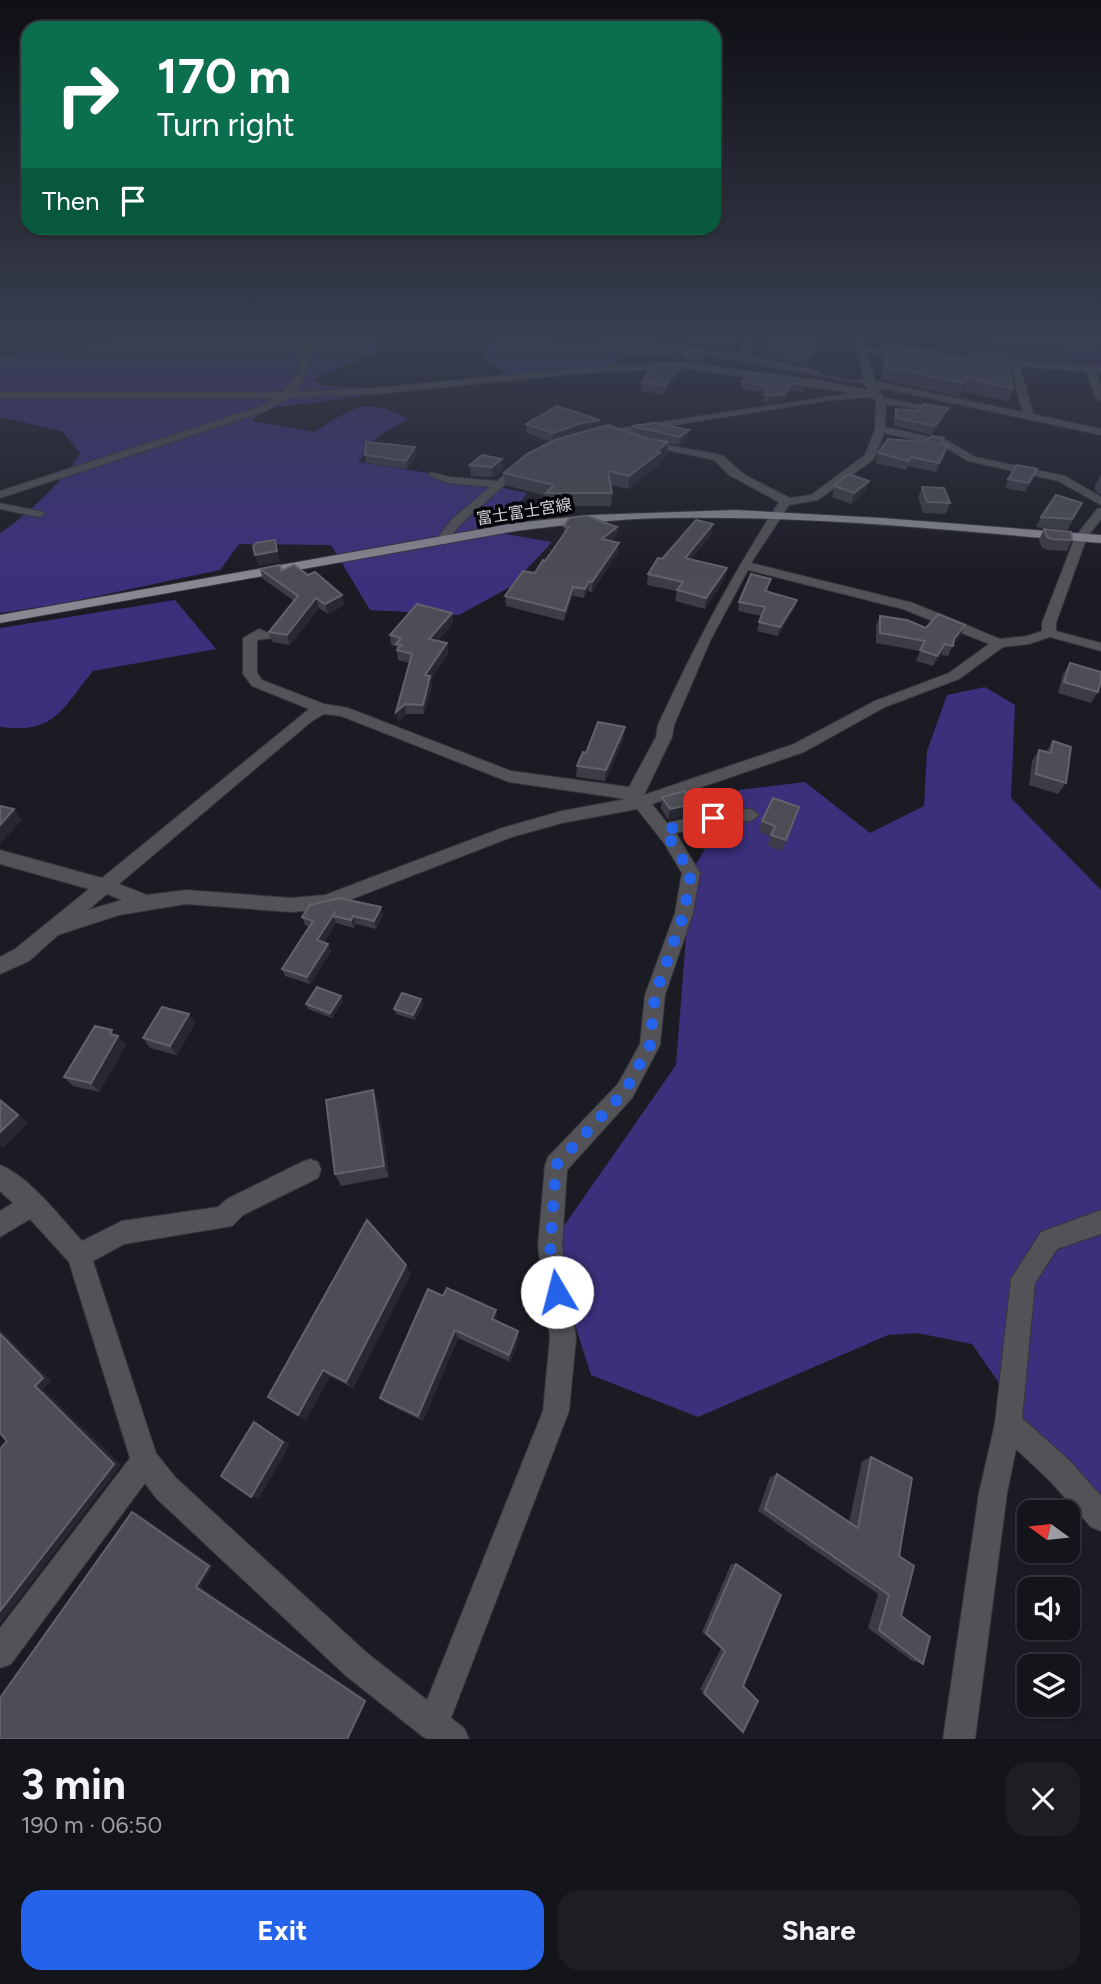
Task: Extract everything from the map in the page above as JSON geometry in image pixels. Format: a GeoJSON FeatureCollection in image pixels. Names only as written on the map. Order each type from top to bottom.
{"type":"FeatureCollection","features":[{"type":"Feature","properties":{"kind":"main road","name":"富士富士宮線"},"geometry":{"type":"LineString","coordinates":[[0,619],[516,527],[600,516],[780,508],[1101,539]]}},
{"type":"Feature","properties":{"kind":"street"},"geometry":{"type":"LineString","coordinates":[[0,495],[242,417]]}},
{"type":"Feature","properties":{"kind":"street"},"geometry":{"type":"LineString","coordinates":[[585,437],[703,417]]}},
{"type":"Feature","properties":{"kind":"street"},"geometry":{"type":"LineString","coordinates":[[878,417],[887,444]]}},
{"type":"Feature","properties":{"kind":"street"},"geometry":{"type":"LineString","coordinates":[[998,417],[1061,430],[1101,442]]}},
{"type":"Feature","properties":{"kind":"street"},"geometry":{"type":"LineString","coordinates":[[1033,417],[1101,432]]}},
{"type":"Feature","properties":{"kind":"street"},"geometry":{"type":"LineString","coordinates":[[880,429],[944,443],[972,458]]}},
{"type":"Feature","properties":{"kind":"street"},"geometry":{"type":"LineString","coordinates":[[608,432],[648,446],[719,457],[727,470],[739,478],[775,492],[780,508]]}},
{"type":"Feature","properties":{"kind":"street"},"geometry":{"type":"LineString","coordinates":[[638,798],[664,737],[666,725],[704,639],[744,565],[780,508],[814,498],[887,444],[911,443],[1061,478],[1101,502]]}},
{"type":"Feature","properties":{"kind":"street"},"geometry":{"type":"LineString","coordinates":[[441,541],[456,522],[536,454]]}},
{"type":"Feature","properties":{"kind":"street"},"geometry":{"type":"LineString","coordinates":[[434,474],[448,480],[498,484]]}},
{"type":"Feature","properties":{"kind":"street"},"geometry":{"type":"LineString","coordinates":[[0,506],[39,514]]}},
{"type":"Feature","properties":{"kind":"street"},"geometry":{"type":"LineString","coordinates":[[1049,633],[1049,622],[1081,537],[1101,511]]}},
{"type":"Feature","properties":{"kind":"street"},"geometry":{"type":"LineString","coordinates":[[744,565],[908,606],[999,643],[1029,640],[1049,633],[1101,647]]}},
{"type":"Feature","properties":{"kind":"street"},"geometry":{"type":"LineString","coordinates":[[0,1176],[32,1204],[79,1255],[145,1461],[166,1488],[355,1664],[443,1732],[556,1411],[563,1338],[550,1247],[556,1165],[625,1091],[650,1045],[655,995],[684,913],[691,873],[664,830],[638,798],[509,776],[343,711],[322,709],[257,683],[250,674],[250,638],[259,633],[267,635]]}},
{"type":"Feature","properties":{"kind":"street"},"geometry":{"type":"LineString","coordinates":[[55,929],[120,907],[188,897],[307,906],[326,902],[508,832],[638,798],[800,748],[880,704],[954,676],[999,643]]}},
{"type":"Feature","properties":{"kind":"street"},"geometry":{"type":"LineString","coordinates":[[0,966],[22,956],[307,717],[322,709]]}},
{"type":"Feature","properties":{"kind":"street"},"geometry":{"type":"LineString","coordinates":[[664,830],[713,818],[751,815]]}},
{"type":"Feature","properties":{"kind":"street"},"geometry":{"type":"LineString","coordinates":[[0,857],[105,886],[147,902]]}},
{"type":"Feature","properties":{"kind":"street"},"geometry":{"type":"LineString","coordinates":[[79,1255],[122,1233],[224,1218],[235,1207],[310,1170]]}},
{"type":"Feature","properties":{"kind":"street"},"geometry":{"type":"LineString","coordinates":[[0,1225],[32,1204]]}},
{"type":"Feature","properties":{"kind":"street"},"geometry":{"type":"LineString","coordinates":[[959,1739],[993,1493],[1008,1423],[1023,1279],[1049,1240],[1101,1222]]}},
{"type":"Feature","properties":{"kind":"street"},"geometry":{"type":"LineString","coordinates":[[1008,1423],[1060,1471],[1101,1517]]}},
{"type":"Feature","properties":{"kind":"street"},"geometry":{"type":"LineString","coordinates":[[0,1653],[145,1461]]}},
{"type":"Feature","properties":{"kind":"shaded area"},"geometry":{"type":"Polygon","coordinates":[[[1,417],[256,417],[252,421],[315,432],[337,417],[404,417],[408,419],[377,437],[358,462],[448,476],[527,493],[499,533],[552,542],[510,587],[459,615],[370,610],[331,545],[239,544],[220,570],[60,604],[0,613],[0,533],[44,497],[74,463],[80,453],[62,431],[1,417]]]}},
{"type":"Feature","properties":{"kind":"shaded area"},"geometry":{"type":"Polygon","coordinates":[[[175,600],[216,649],[93,671],[64,708],[45,723],[33,727],[0,727],[0,628],[175,600]]]}},
{"type":"Feature","properties":{"kind":"shaded area"},"geometry":{"type":"Polygon","coordinates":[[[985,687],[1015,705],[1011,798],[1101,890],[1101,1506],[1060,1471],[972,1344],[917,1333],[888,1335],[698,1417],[591,1375],[550,1246],[676,1065],[691,873],[739,790],[805,782],[870,833],[924,806],[927,751],[947,695],[985,687]]]}},
{"type":"Feature","properties":{"kind":"building"},"geometry":{"type":"Polygon","coordinates":[[[538,417],[591,417],[600,420],[553,433],[526,424],[538,417]]]}},
{"type":"Feature","properties":{"kind":"building"},"geometry":{"type":"Polygon","coordinates":[[[896,417],[941,417],[935,426],[896,417]]]}},
{"type":"Feature","properties":{"kind":"building"},"geometry":{"type":"Polygon","coordinates":[[[655,423],[689,430],[680,437],[632,426],[655,423]]]}},
{"type":"Feature","properties":{"kind":"building"},"geometry":{"type":"Polygon","coordinates":[[[608,425],[648,439],[668,442],[657,451],[660,452],[629,476],[608,471],[612,493],[546,493],[554,485],[504,473],[527,454],[555,440],[608,425]]]}},
{"type":"Feature","properties":{"kind":"building"},"geometry":{"type":"Polygon","coordinates":[[[932,436],[944,438],[941,444],[948,445],[939,463],[911,457],[909,461],[878,453],[888,439],[924,442],[932,436]]]}},
{"type":"Feature","properties":{"kind":"building"},"geometry":{"type":"Polygon","coordinates":[[[366,442],[415,447],[406,461],[365,455],[366,442]]]}},
{"type":"Feature","properties":{"kind":"building"},"geometry":{"type":"Polygon","coordinates":[[[482,455],[502,459],[492,467],[470,465],[482,455]]]}},
{"type":"Feature","properties":{"kind":"building"},"geometry":{"type":"Polygon","coordinates":[[[1017,465],[1037,469],[1029,483],[1008,479],[1017,465]]]}},
{"type":"Feature","properties":{"kind":"building"},"geometry":{"type":"Polygon","coordinates":[[[849,474],[869,481],[854,493],[834,486],[849,474]]]}},
{"type":"Feature","properties":{"kind":"building"},"geometry":{"type":"Polygon","coordinates":[[[922,487],[944,488],[950,503],[927,502],[922,487]]]}},
{"type":"Feature","properties":{"kind":"building"},"geometry":{"type":"Polygon","coordinates":[[[1056,495],[1082,503],[1072,519],[1041,517],[1056,495]]]}},
{"type":"Feature","properties":{"kind":"building"},"geometry":{"type":"Polygon","coordinates":[[[587,516],[617,527],[602,539],[619,543],[585,589],[573,587],[565,611],[505,596],[523,571],[535,573],[543,560],[545,561],[569,527],[564,526],[570,518],[587,516]]]}},
{"type":"Feature","properties":{"kind":"building"},"geometry":{"type":"Polygon","coordinates":[[[696,520],[713,524],[685,558],[727,568],[706,598],[677,590],[683,582],[648,574],[658,558],[662,559],[696,520]]]}},
{"type":"Feature","properties":{"kind":"building"},"geometry":{"type":"Polygon","coordinates":[[[1044,529],[1071,532],[1072,540],[1052,539],[1047,537],[1044,529]]]}},
{"type":"Feature","properties":{"kind":"building"},"geometry":{"type":"Polygon","coordinates":[[[275,540],[277,551],[255,555],[253,546],[256,543],[275,540]]]}},
{"type":"Feature","properties":{"kind":"building"},"geometry":{"type":"Polygon","coordinates":[[[280,565],[281,571],[294,565],[308,575],[315,572],[342,595],[325,604],[316,598],[287,635],[269,632],[298,596],[260,569],[280,565]]]}},
{"type":"Feature","properties":{"kind":"building"},"geometry":{"type":"Polygon","coordinates":[[[751,574],[771,579],[765,591],[797,600],[780,627],[759,622],[765,607],[739,602],[751,574]]]}},
{"type":"Feature","properties":{"kind":"building"},"geometry":{"type":"Polygon","coordinates":[[[417,604],[452,613],[429,639],[447,643],[425,675],[430,676],[423,705],[405,704],[396,712],[412,654],[397,650],[401,645],[396,644],[401,638],[390,635],[417,604]]]}},
{"type":"Feature","properties":{"kind":"building"},"geometry":{"type":"Polygon","coordinates":[[[938,614],[965,625],[954,639],[953,646],[945,644],[937,656],[920,650],[925,641],[880,633],[880,616],[907,620],[926,628],[938,614]]]}},
{"type":"Feature","properties":{"kind":"building"},"geometry":{"type":"Polygon","coordinates":[[[1070,663],[1101,672],[1098,692],[1064,682],[1070,663]]]}},
{"type":"Feature","properties":{"kind":"building"},"geometry":{"type":"Polygon","coordinates":[[[598,722],[625,727],[606,770],[577,766],[583,752],[586,753],[598,722]]]}},
{"type":"Feature","properties":{"kind":"building"},"geometry":{"type":"Polygon","coordinates":[[[1053,741],[1071,747],[1066,783],[1036,774],[1039,750],[1051,753],[1053,741]]]}},
{"type":"Feature","properties":{"kind":"building"},"geometry":{"type":"Polygon","coordinates":[[[685,791],[693,804],[670,809],[662,797],[685,791]]]}},
{"type":"Feature","properties":{"kind":"building"},"geometry":{"type":"Polygon","coordinates":[[[773,798],[799,807],[786,840],[771,835],[775,826],[762,821],[773,798]]]}},
{"type":"Feature","properties":{"kind":"building"},"geometry":{"type":"Polygon","coordinates":[[[0,806],[14,809],[0,825],[0,806]]]}},
{"type":"Feature","properties":{"kind":"building"},"geometry":{"type":"Polygon","coordinates":[[[717,824],[723,841],[702,843],[696,826],[717,824]]]}},
{"type":"Feature","properties":{"kind":"building"},"geometry":{"type":"Polygon","coordinates":[[[339,898],[381,907],[374,921],[353,916],[351,920],[333,916],[336,911],[317,940],[328,944],[307,977],[282,969],[313,921],[302,917],[310,905],[339,898]]]}},
{"type":"Feature","properties":{"kind":"building"},"geometry":{"type":"Polygon","coordinates":[[[317,987],[341,996],[330,1013],[306,1004],[317,987]]]}},
{"type":"Feature","properties":{"kind":"building"},"geometry":{"type":"Polygon","coordinates":[[[402,993],[421,999],[413,1015],[394,1009],[402,993]]]}},
{"type":"Feature","properties":{"kind":"building"},"geometry":{"type":"Polygon","coordinates":[[[162,1007],[189,1014],[170,1046],[143,1038],[162,1007]]]}},
{"type":"Feature","properties":{"kind":"building"},"geometry":{"type":"Polygon","coordinates":[[[95,1026],[112,1030],[110,1034],[118,1036],[91,1083],[64,1077],[95,1026]]]}},
{"type":"Feature","properties":{"kind":"building"},"geometry":{"type":"Polygon","coordinates":[[[373,1090],[384,1166],[335,1174],[326,1100],[373,1090]]]}},
{"type":"Feature","properties":{"kind":"building"},"geometry":{"type":"Polygon","coordinates":[[[0,1100],[18,1115],[0,1132],[0,1100]]]}},
{"type":"Feature","properties":{"kind":"building"},"geometry":{"type":"Polygon","coordinates":[[[367,1220],[406,1265],[346,1382],[323,1370],[298,1415],[268,1397],[367,1220]]]}},
{"type":"Feature","properties":{"kind":"building"},"geometry":{"type":"Polygon","coordinates":[[[447,1288],[496,1310],[492,1319],[518,1331],[509,1355],[455,1330],[418,1416],[380,1398],[428,1289],[443,1296],[447,1288]]]}},
{"type":"Feature","properties":{"kind":"building"},"geometry":{"type":"Polygon","coordinates":[[[0,1334],[43,1378],[35,1386],[114,1464],[0,1611],[0,1449],[7,1441],[0,1433],[0,1334]]]}},
{"type":"Feature","properties":{"kind":"building"},"geometry":{"type":"Polygon","coordinates":[[[254,1422],[283,1442],[251,1497],[221,1476],[254,1422]]]}},
{"type":"Feature","properties":{"kind":"building"},"geometry":{"type":"Polygon","coordinates":[[[871,1457],[912,1478],[899,1556],[914,1566],[901,1616],[930,1637],[923,1664],[879,1630],[889,1595],[765,1509],[777,1474],[858,1528],[871,1457]]]}},
{"type":"Feature","properties":{"kind":"building"},"geometry":{"type":"Polygon","coordinates":[[[132,1512],[209,1566],[196,1587],[365,1701],[347,1739],[0,1739],[0,1698],[132,1512]]]}},
{"type":"Feature","properties":{"kind":"building"},"geometry":{"type":"Polygon","coordinates":[[[736,1564],[781,1595],[743,1686],[758,1701],[743,1732],[704,1693],[725,1651],[706,1633],[736,1564]]]}},
{"type":"Feature","properties":{"kind":"route"},"geometry":{"type":"LineString","coordinates":[[557,1292],[550,1247],[556,1165],[625,1091],[650,1045],[655,995],[684,913],[691,873],[664,830],[713,818]]}}]}
